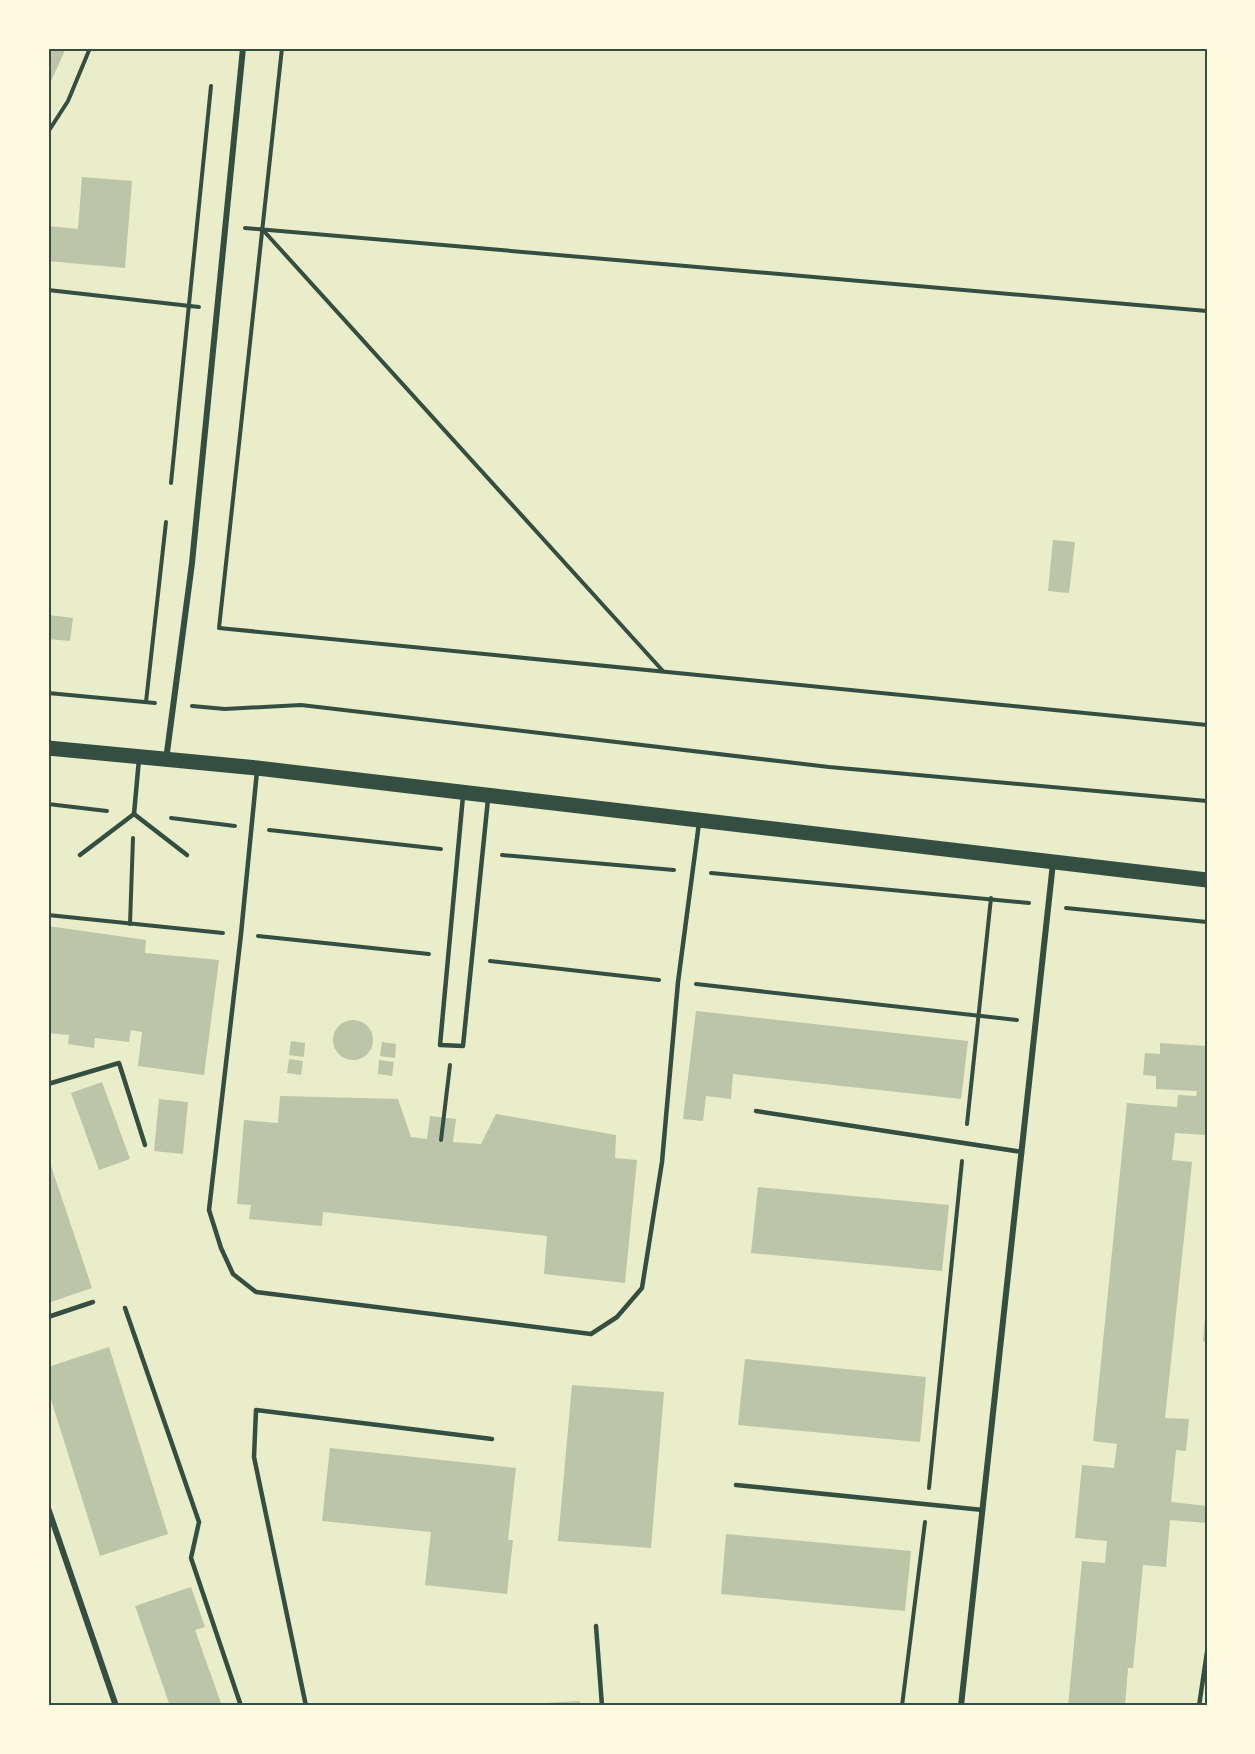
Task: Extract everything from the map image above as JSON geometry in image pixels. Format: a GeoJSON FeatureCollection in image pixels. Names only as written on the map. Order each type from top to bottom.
{"type":"FeatureCollection","features":[{"type":"Feature","properties":{"kind":"main road"},"geometry":{"type":"LineString","coordinates":[[48,748],[257,768],[1207,880]]}},
{"type":"Feature","properties":{"kind":"street"},"geometry":{"type":"LineString","coordinates":[[166,760],[192,563],[243,48]]}},
{"type":"Feature","properties":{"kind":"street"},"geometry":{"type":"LineString","coordinates":[[961,1706],[1053,862]]}},
{"type":"Feature","properties":{"kind":"street"},"geometry":{"type":"LineString","coordinates":[[48,1508],[117,1706]]}},
{"type":"Feature","properties":{"kind":"lane"},"geometry":{"type":"LineString","coordinates":[[80,855],[134,814],[139,756]]}},
{"type":"Feature","properties":{"kind":"lane"},"geometry":{"type":"LineString","coordinates":[[257,768],[253,828],[208,1210],[233,1274],[256,1293],[591,1334],[617,1317],[642,1288],[662,1162],[678,982],[699,820]]}},
{"type":"Feature","properties":{"kind":"lane"},"geometry":{"type":"LineString","coordinates":[[463,793],[450,956],[440,1045],[463,1046],[488,796]]}},
{"type":"Feature","properties":{"kind":"lane"},"geometry":{"type":"LineString","coordinates":[[134,814],[188,855]]}},
{"type":"Feature","properties":{"kind":"lane"},"geometry":{"type":"LineString","coordinates":[[48,1084],[119,1063],[145,1145]]}},
{"type":"Feature","properties":{"kind":"lane"},"geometry":{"type":"LineString","coordinates":[[756,1111],[1022,1152]]}},
{"type":"Feature","properties":{"kind":"lane"},"geometry":{"type":"LineString","coordinates":[[48,1317],[93,1302]]}},
{"type":"Feature","properties":{"kind":"lane"},"geometry":{"type":"LineString","coordinates":[[125,1308],[199,1522],[191,1558],[241,1706]]}},
{"type":"Feature","properties":{"kind":"lane"},"geometry":{"type":"LineString","coordinates":[[306,1706],[254,1457],[256,1410],[492,1439]]}},
{"type":"Feature","properties":{"kind":"lane"},"geometry":{"type":"LineString","coordinates":[[736,1485],[927,1502],[982,1510]]}},
{"type":"Feature","properties":{"kind":"lane"},"geometry":{"type":"LineString","coordinates":[[596,1626],[602,1706]]}},
{"type":"Feature","properties":{"kind":"lane"},"geometry":{"type":"LineString","coordinates":[[1199,1706],[1207,1652]]}},
{"type":"Feature","properties":{"kind":"path"},"geometry":{"type":"LineString","coordinates":[[48,132],[68,101],[90,48]]}},
{"type":"Feature","properties":{"kind":"path"},"geometry":{"type":"LineString","coordinates":[[282,48],[219,628],[1207,725]]}},
{"type":"Feature","properties":{"kind":"path"},"geometry":{"type":"LineString","coordinates":[[171,483],[211,86]]}},
{"type":"Feature","properties":{"kind":"path"},"geometry":{"type":"LineString","coordinates":[[226,228],[261,229],[1207,311]]}},
{"type":"Feature","properties":{"kind":"path"},"geometry":{"type":"LineString","coordinates":[[261,229],[662,671]]}},
{"type":"Feature","properties":{"kind":"path"},"geometry":{"type":"LineString","coordinates":[[48,290],[218,309]]}},
{"type":"Feature","properties":{"kind":"path"},"geometry":{"type":"LineString","coordinates":[[146,702],[166,522]]}},
{"type":"Feature","properties":{"kind":"path"},"geometry":{"type":"LineString","coordinates":[[48,693],[225,709],[301,705],[829,766],[1207,801]]}},
{"type":"Feature","properties":{"kind":"path"},"geometry":{"type":"LineString","coordinates":[[48,804],[457,851]]}},
{"type":"Feature","properties":{"kind":"path"},"geometry":{"type":"LineString","coordinates":[[130,924],[134,814]]}},
{"type":"Feature","properties":{"kind":"path"},"geometry":{"type":"LineString","coordinates":[[481,853],[991,898],[1207,922]]}},
{"type":"Feature","properties":{"kind":"path"},"geometry":{"type":"LineString","coordinates":[[902,1706],[927,1502],[991,898]]}},
{"type":"Feature","properties":{"kind":"path"},"geometry":{"type":"LineString","coordinates":[[48,915],[450,956]]}},
{"type":"Feature","properties":{"kind":"path"},"geometry":{"type":"LineString","coordinates":[[473,959],[980,1014],[1036,1023]]}},
{"type":"Feature","properties":{"kind":"path"},"geometry":{"type":"LineString","coordinates":[[441,1140],[452,1046]]}},
{"type":"Feature","properties":{"kind":"building"},"geometry":{"type":"Polygon","coordinates":[[[48,48],[66,48],[48,88],[48,48]]]}},
{"type":"Feature","properties":{"kind":"building"},"geometry":{"type":"Polygon","coordinates":[[[82,177],[132,181],[125,268],[48,261],[48,226],[78,229],[82,177]]]}},
{"type":"Feature","properties":{"kind":"building"},"geometry":{"type":"Polygon","coordinates":[[[1053,540],[1075,542],[1069,593],[1048,591],[1053,540]]]}},
{"type":"Feature","properties":{"kind":"building"},"geometry":{"type":"Polygon","coordinates":[[[48,615],[73,618],[70,641],[48,639],[48,615]]]}},
{"type":"Feature","properties":{"kind":"building"},"geometry":{"type":"Polygon","coordinates":[[[48,926],[146,940],[145,953],[219,960],[204,1075],[138,1066],[142,1032],[131,1030],[129,1042],[95,1038],[94,1048],[68,1044],[69,1035],[48,1033],[48,926]]]}},
{"type":"Feature","properties":{"kind":"building"},"geometry":{"type":"Polygon","coordinates":[[[696,1011],[968,1041],[961,1099],[733,1074],[731,1099],[706,1096],[703,1121],[683,1119],[696,1011]]]}},
{"type":"Feature","properties":{"kind":"building"},"geometry":{"type":"Polygon","coordinates":[[[353,1020],[361,1021],[367,1026],[372,1032],[372,1048],[367,1054],[361,1059],[353,1060],[345,1059],[339,1054],[334,1048],[333,1040],[334,1032],[339,1026],[345,1021],[353,1020]]]}},
{"type":"Feature","properties":{"kind":"building"},"geometry":{"type":"Polygon","coordinates":[[[291,1041],[305,1043],[304,1057],[289,1055],[291,1041]]]}},
{"type":"Feature","properties":{"kind":"building"},"geometry":{"type":"Polygon","coordinates":[[[382,1042],[396,1044],[395,1058],[380,1056],[382,1042]]]}},
{"type":"Feature","properties":{"kind":"building"},"geometry":{"type":"Polygon","coordinates":[[[1160,1043],[1207,1046],[1207,1135],[1175,1133],[1172,1160],[1192,1162],[1165,1418],[1189,1419],[1186,1451],[1176,1450],[1171,1502],[1207,1506],[1207,1523],[1170,1520],[1166,1567],[1143,1565],[1133,1668],[1128,1668],[1125,1706],[1068,1706],[1082,1561],[1105,1563],[1107,1541],[1075,1538],[1082,1465],[1114,1468],[1117,1444],[1093,1441],[1127,1103],[1177,1107],[1178,1095],[1196,1096],[1197,1091],[1156,1089],[1156,1076],[1143,1075],[1145,1053],[1160,1054],[1160,1043]]]}},
{"type":"Feature","properties":{"kind":"building"},"geometry":{"type":"Polygon","coordinates":[[[289,1059],[303,1061],[301,1075],[287,1073],[289,1059]]]}},
{"type":"Feature","properties":{"kind":"building"},"geometry":{"type":"Polygon","coordinates":[[[379,1060],[394,1062],[392,1076],[378,1074],[379,1060]]]}},
{"type":"Feature","properties":{"kind":"building"},"geometry":{"type":"Polygon","coordinates":[[[102,1082],[130,1159],[99,1170],[71,1093],[102,1082]]]}},
{"type":"Feature","properties":{"kind":"building"},"geometry":{"type":"Polygon","coordinates":[[[280,1096],[398,1099],[411,1137],[427,1139],[430,1116],[456,1119],[453,1142],[481,1144],[496,1114],[616,1135],[615,1158],[637,1160],[625,1283],[544,1274],[547,1236],[323,1212],[322,1226],[249,1219],[251,1205],[237,1204],[244,1120],[278,1123],[280,1096]]]}},
{"type":"Feature","properties":{"kind":"building"},"geometry":{"type":"Polygon","coordinates":[[[159,1099],[188,1102],[183,1154],[154,1151],[159,1099]]]}},
{"type":"Feature","properties":{"kind":"building"},"geometry":{"type":"Polygon","coordinates":[[[48,1157],[92,1288],[48,1303],[48,1157]]]}},
{"type":"Feature","properties":{"kind":"building"},"geometry":{"type":"Polygon","coordinates":[[[758,1187],[949,1205],[942,1271],[751,1253],[758,1187]]]}},
{"type":"Feature","properties":{"kind":"building"},"geometry":{"type":"Polygon","coordinates":[[[1205,1318],[1207,1318],[1207,1342],[1203,1341],[1205,1318]]]}},
{"type":"Feature","properties":{"kind":"building"},"geometry":{"type":"Polygon","coordinates":[[[109,1347],[168,1534],[100,1556],[48,1390],[48,1367],[109,1347]]]}},
{"type":"Feature","properties":{"kind":"building"},"geometry":{"type":"Polygon","coordinates":[[[745,1359],[926,1377],[920,1442],[738,1425],[745,1359]]]}},
{"type":"Feature","properties":{"kind":"building"},"geometry":{"type":"Polygon","coordinates":[[[572,1385],[664,1392],[651,1548],[558,1541],[572,1385]]]}},
{"type":"Feature","properties":{"kind":"building"},"geometry":{"type":"Polygon","coordinates":[[[330,1448],[516,1468],[508,1540],[513,1540],[507,1594],[425,1585],[431,1532],[322,1521],[330,1448]]]}},
{"type":"Feature","properties":{"kind":"building"},"geometry":{"type":"Polygon","coordinates":[[[726,1534],[911,1551],[905,1611],[721,1594],[726,1534]]]}},
{"type":"Feature","properties":{"kind":"building"},"geometry":{"type":"Polygon","coordinates":[[[191,1587],[205,1627],[195,1630],[222,1706],[170,1706],[135,1606],[191,1587]]]}},
{"type":"Feature","properties":{"kind":"building"},"geometry":{"type":"Polygon","coordinates":[[[580,1701],[580,1706],[546,1706],[545,1703],[580,1701]]]}}]}
